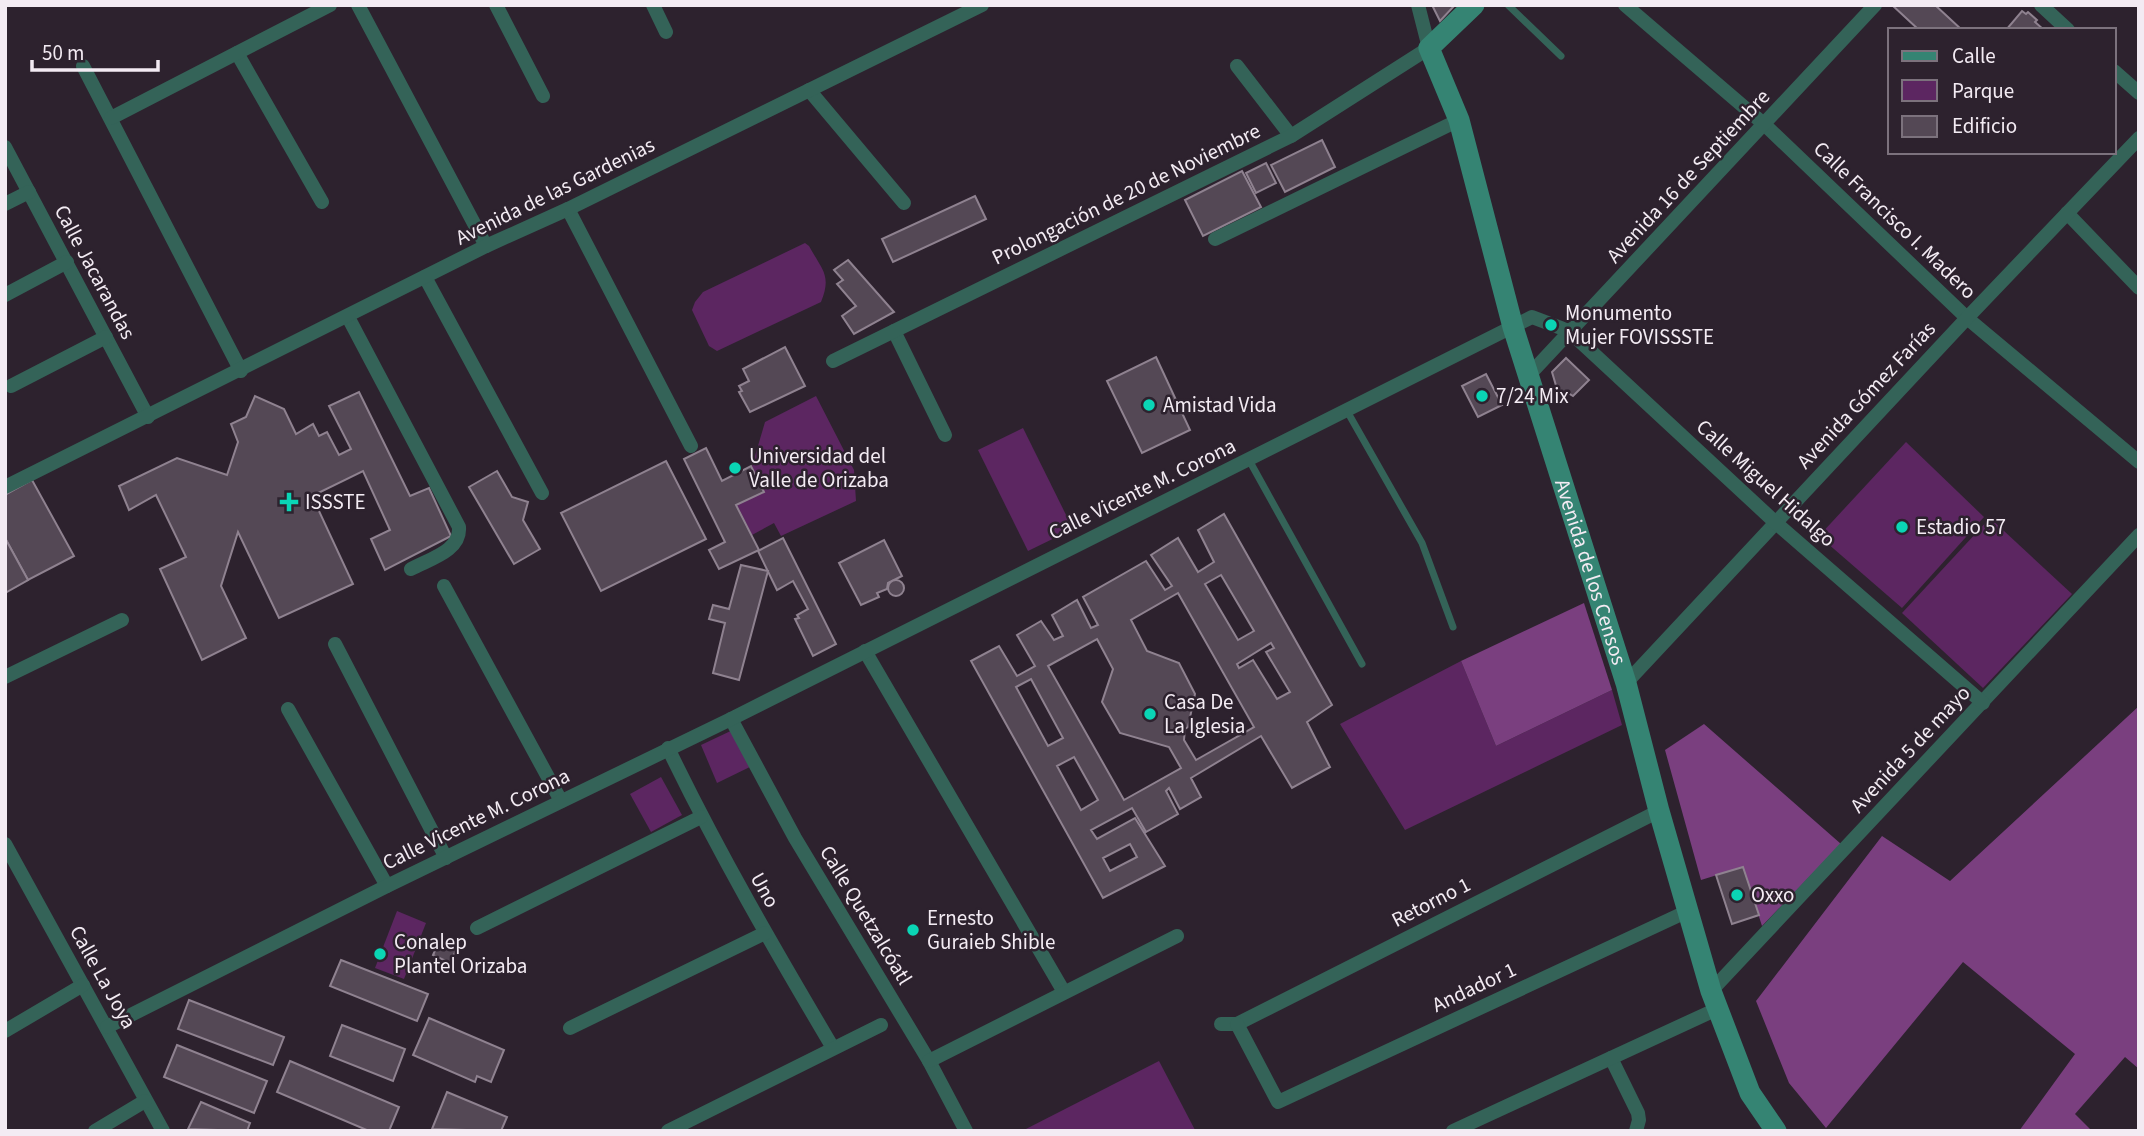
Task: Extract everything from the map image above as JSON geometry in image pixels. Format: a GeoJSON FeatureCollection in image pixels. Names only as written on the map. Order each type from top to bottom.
{"type":"FeatureCollection","features":[{"type":"Feature","properties":{"kind":"street"},"geometry":{"type":"LineString","coordinates":[[111,118],[330,5]]}},
{"type":"Feature","properties":{"kind":"street"},"geometry":{"type":"LineString","coordinates":[[358,5],[486,246]]}},
{"type":"Feature","properties":{"kind":"street"},"geometry":{"type":"LineString","coordinates":[[496,5],[543,96]]}},
{"type":"Feature","properties":{"kind":"street"},"geometry":{"type":"LineString","coordinates":[[653,5],[666,32]]}},
{"type":"Feature","properties":{"kind":"street","name":"Avenida de las Gardenias"},"geometry":{"type":"LineString","coordinates":[[5,487],[486,246],[568,209],[982,5]]}},
{"type":"Feature","properties":{"kind":"street","name":"Avenida de los Censos"},"geometry":{"type":"LineString","coordinates":[[1418,5],[1429,48],[1459,120],[1513,327],[1626,683],[1659,811],[1714,1000],[1750,1093],[1776,1131]]}},
{"type":"Feature","properties":{"kind":"street"},"geometry":{"type":"LineString","coordinates":[[1429,48],[1474,5]]}},
{"type":"Feature","properties":{"kind":"street","name":"Calle Francisco I. Madero"},"geometry":{"type":"LineString","coordinates":[[1625,5],[1765,125],[1966,318],[2139,461]]}},
{"type":"Feature","properties":{"kind":"street","name":"Avenida 16 de Septiembre"},"geometry":{"type":"LineString","coordinates":[[1530,374],[1875,5]]}},
{"type":"Feature","properties":{"kind":"street"},"geometry":{"type":"LineString","coordinates":[[2041,5],[2066,28]]}},
{"type":"Feature","properties":{"kind":"street","name":"Prolongación de 20 de Noviembre"},"geometry":{"type":"LineString","coordinates":[[833,361],[1291,136],[1429,48]]}},
{"type":"Feature","properties":{"kind":"street"},"geometry":{"type":"LineString","coordinates":[[237,53],[322,202]]}},
{"type":"Feature","properties":{"kind":"street"},"geometry":{"type":"LineString","coordinates":[[83,66],[241,371]]}},
{"type":"Feature","properties":{"kind":"street"},"geometry":{"type":"LineString","coordinates":[[1237,66],[1291,136]]}},
{"type":"Feature","properties":{"kind":"street"},"geometry":{"type":"LineString","coordinates":[[2116,73],[2139,93]]}},
{"type":"Feature","properties":{"kind":"street"},"geometry":{"type":"LineString","coordinates":[[809,90],[904,203]]}},
{"type":"Feature","properties":{"kind":"street"},"geometry":{"type":"LineString","coordinates":[[1215,239],[1459,120]]}},
{"type":"Feature","properties":{"kind":"street","name":"Avenida Gómez Farías"},"geometry":{"type":"LineString","coordinates":[[1626,683],[1966,318],[2139,138]]}},
{"type":"Feature","properties":{"kind":"street","name":"Calle Jacarandas"},"geometry":{"type":"LineString","coordinates":[[5,147],[148,417]]}},
{"type":"Feature","properties":{"kind":"street"},"geometry":{"type":"LineString","coordinates":[[5,204],[29,192]]}},
{"type":"Feature","properties":{"kind":"street"},"geometry":{"type":"LineString","coordinates":[[568,209],[691,446]]}},
{"type":"Feature","properties":{"kind":"street"},"geometry":{"type":"LineString","coordinates":[[2067,213],[2139,288]]}},
{"type":"Feature","properties":{"kind":"street"},"geometry":{"type":"LineString","coordinates":[[5,295],[67,262]]}},
{"type":"Feature","properties":{"kind":"street"},"geometry":{"type":"LineString","coordinates":[[425,277],[542,493]]}},
{"type":"Feature","properties":{"kind":"street"},"geometry":{"type":"LineString","coordinates":[[348,317],[458,527],[459,537],[454,546],[411,569]]}},
{"type":"Feature","properties":{"kind":"street","name":"Calle Miguel Hidalgo"},"geometry":{"type":"LineString","coordinates":[[1513,327],[1532,317],[1569,331],[1776,523],[1983,703]]}},
{"type":"Feature","properties":{"kind":"street","name":"Calle Vicente M. Corona"},"geometry":{"type":"LineString","coordinates":[[107,1027],[387,886],[731,719],[1513,327]]}},
{"type":"Feature","properties":{"kind":"street"},"geometry":{"type":"LineString","coordinates":[[894,331],[945,435]]}},
{"type":"Feature","properties":{"kind":"street"},"geometry":{"type":"LineString","coordinates":[[11,386],[106,337]]}},
{"type":"Feature","properties":{"kind":"street","name":"Avenida 5 de mayo"},"geometry":{"type":"LineString","coordinates":[[1714,1000],[2139,535]]}},
{"type":"Feature","properties":{"kind":"street"},"geometry":{"type":"LineString","coordinates":[[444,586],[561,801]]}},
{"type":"Feature","properties":{"kind":"street"},"geometry":{"type":"LineString","coordinates":[[5,677],[122,620]]}},
{"type":"Feature","properties":{"kind":"street"},"geometry":{"type":"LineString","coordinates":[[335,644],[446,858]]}},
{"type":"Feature","properties":{"kind":"street"},"geometry":{"type":"LineString","coordinates":[[864,651],[1064,992]]}},
{"type":"Feature","properties":{"kind":"street"},"geometry":{"type":"LineString","coordinates":[[288,709],[387,886]]}},
{"type":"Feature","properties":{"kind":"street","name":"Calle Quetzalcóatl"},"geometry":{"type":"LineString","coordinates":[[731,719],[795,838],[929,1061],[966,1131]]}},
{"type":"Feature","properties":{"kind":"street","name":"Uno"},"geometry":{"type":"LineString","coordinates":[[668,748],[701,817],[833,1048]]}},
{"type":"Feature","properties":{"kind":"street","name":"Retorno 1"},"geometry":{"type":"LineString","coordinates":[[1220,1024],[1237,1024],[1659,811]]}},
{"type":"Feature","properties":{"kind":"street"},"geometry":{"type":"LineString","coordinates":[[477,928],[701,817]]}},
{"type":"Feature","properties":{"kind":"street","name":"Calle La Joya"},"geometry":{"type":"LineString","coordinates":[[5,844],[163,1131]]}},
{"type":"Feature","properties":{"kind":"street","name":"Andador 1"},"geometry":{"type":"LineString","coordinates":[[1237,1024],[1278,1102],[1688,911]]}},
{"type":"Feature","properties":{"kind":"street"},"geometry":{"type":"LineString","coordinates":[[570,1028],[765,933]]}},
{"type":"Feature","properties":{"kind":"street"},"geometry":{"type":"LineString","coordinates":[[929,1061],[1177,936]]}},
{"type":"Feature","properties":{"kind":"street"},"geometry":{"type":"LineString","coordinates":[[5,1031],[83,985]]}},
{"type":"Feature","properties":{"kind":"street"},"geometry":{"type":"LineString","coordinates":[[1453,1131],[1611,1058],[1714,1000]]}},
{"type":"Feature","properties":{"kind":"street"},"geometry":{"type":"LineString","coordinates":[[668,1131],[881,1025]]}},
{"type":"Feature","properties":{"kind":"street"},"geometry":{"type":"LineString","coordinates":[[1611,1058],[1638,1113],[1636,1131]]}},
{"type":"Feature","properties":{"kind":"street"},"geometry":{"type":"LineString","coordinates":[[95,1131],[145,1101]]}},
{"type":"Feature","properties":{"kind":"lane"},"geometry":{"type":"LineString","coordinates":[[1508,5],[1561,56]]}},
{"type":"Feature","properties":{"kind":"lane"},"geometry":{"type":"LineString","coordinates":[[1347,411],[1422,543],[1453,627]]}},
{"type":"Feature","properties":{"kind":"lane"},"geometry":{"type":"LineString","coordinates":[[1249,460],[1362,664]]}},
{"type":"Feature","properties":{"kind":"green space"},"geometry":{"type":"Polygon","coordinates":[[[805,243],[824,273],[826,285],[821,302],[717,351],[709,346],[692,310],[703,292],[805,243]]]}},
{"type":"Feature","properties":{"kind":"green space"},"geometry":{"type":"Polygon","coordinates":[[[816,396],[854,470],[856,501],[781,536],[774,523],[752,535],[737,505],[764,492],[752,466],[765,422],[816,396]]]}},
{"type":"Feature","properties":{"kind":"green space"},"geometry":{"type":"Polygon","coordinates":[[[1023,428],[1073,529],[1028,551],[978,450],[1023,428]]]}},
{"type":"Feature","properties":{"kind":"green space","name":"Estadio 57"},"geometry":{"type":"Polygon","coordinates":[[[1906,442],[1984,517],[1902,608],[1819,536],[1906,442]]]}},
{"type":"Feature","properties":{"kind":"green space"},"geometry":{"type":"Polygon","coordinates":[[[1990,518],[2072,594],[1983,688],[1902,613],[1990,518]]]}},
{"type":"Feature","properties":{"kind":"green space"},"geometry":{"type":"Polygon","coordinates":[[[1461,661],[1496,746],[1612,690],[1622,725],[1405,830],[1340,724],[1461,661]]]}},
{"type":"Feature","properties":{"kind":"green space"},"geometry":{"type":"Polygon","coordinates":[[[737,728],[756,764],[717,783],[701,745],[737,728]]]}},
{"type":"Feature","properties":{"kind":"green space"},"geometry":{"type":"Polygon","coordinates":[[[661,777],[682,815],[651,832],[630,794],[661,777]]]}},
{"type":"Feature","properties":{"kind":"green space"},"geometry":{"type":"Polygon","coordinates":[[[397,911],[426,923],[404,979],[375,968],[397,911]]]}},
{"type":"Feature","properties":{"kind":"green space"},"geometry":{"type":"Polygon","coordinates":[[[1159,1061],[1195,1130],[1022,1131],[1159,1061]]]}},
{"type":"Feature","properties":{"kind":"shaded area"},"geometry":{"type":"Polygon","coordinates":[[[1584,603],[1612,690],[1496,746],[1461,661],[1584,603]]]}},
{"type":"Feature","properties":{"kind":"shaded area"},"geometry":{"type":"Polygon","coordinates":[[[2139,706],[2139,1069],[2125,1057],[2075,1114],[2092,1131],[2019,1131],[2075,1054],[1963,962],[1826,1128],[1789,1083],[1756,1001],[1882,836],[1950,881],[2139,706]]]}},
{"type":"Feature","properties":{"kind":"shaded area"},"geometry":{"type":"Polygon","coordinates":[[[1704,724],[1841,844],[1762,926],[1743,867],[1701,880],[1665,750],[1704,724]]]}},
{"type":"Feature","properties":{"kind":"building"},"geometry":{"type":"Polygon","coordinates":[[[1432,5],[1455,5],[1440,21],[1432,5]]]}},
{"type":"Feature","properties":{"kind":"building"},"geometry":{"type":"Polygon","coordinates":[[[1892,5],[1935,5],[1960,28],[1917,28],[1892,5]]]}},
{"type":"Feature","properties":{"kind":"building"},"geometry":{"type":"Polygon","coordinates":[[[2022,11],[2026,14],[2028,12],[2042,28],[2008,28],[2022,11]]]}},
{"type":"Feature","properties":{"kind":"building"},"geometry":{"type":"Polygon","coordinates":[[[1322,140],[1335,167],[1285,192],[1271,165],[1322,140]]]}},
{"type":"Feature","properties":{"kind":"building"},"geometry":{"type":"Polygon","coordinates":[[[1266,163],[1276,183],[1256,193],[1246,173],[1266,163]]]}},
{"type":"Feature","properties":{"kind":"building"},"geometry":{"type":"Polygon","coordinates":[[[1242,171],[1261,207],[1203,236],[1185,200],[1242,171]]]}},
{"type":"Feature","properties":{"kind":"building"},"geometry":{"type":"Polygon","coordinates":[[[975,196],[986,219],[893,262],[882,239],[975,196]]]}},
{"type":"Feature","properties":{"kind":"building"},"geometry":{"type":"Polygon","coordinates":[[[848,260],[894,312],[854,334],[842,316],[856,306],[837,284],[843,280],[834,270],[848,260]]]}},
{"type":"Feature","properties":{"kind":"building"},"geometry":{"type":"Polygon","coordinates":[[[785,347],[805,386],[750,412],[739,392],[742,391],[739,386],[749,381],[743,369],[785,347]]]}},
{"type":"Feature","properties":{"kind":"building","name":"Amistad Vida"},"geometry":{"type":"Polygon","coordinates":[[[1156,357],[1190,430],[1142,453],[1107,381],[1156,357]]]}},
{"type":"Feature","properties":{"kind":"building"},"geometry":{"type":"Polygon","coordinates":[[[1566,358],[1589,380],[1573,396],[1568,393],[1560,399],[1552,372],[1566,358]]]}},
{"type":"Feature","properties":{"kind":"building","name":"7/24 Mix"},"geometry":{"type":"Polygon","coordinates":[[[1486,374],[1502,405],[1478,417],[1462,386],[1486,374]]]}},
{"type":"Feature","properties":{"kind":"building"},"geometry":{"type":"Polygon","coordinates":[[[359,392],[410,496],[429,488],[451,536],[385,570],[371,539],[390,530],[363,471],[312,496],[353,584],[279,618],[238,532],[221,586],[246,638],[202,660],[160,569],[186,557],[156,495],[129,510],[119,486],[177,458],[227,475],[238,442],[231,424],[246,417],[255,396],[284,409],[296,434],[313,424],[319,436],[327,432],[339,455],[351,449],[329,406],[359,392]]]}},
{"type":"Feature","properties":{"kind":"building"},"geometry":{"type":"Polygon","coordinates":[[[706,448],[722,481],[751,466],[764,492],[736,505],[759,550],[719,569],[709,550],[725,542],[684,459],[706,448]]]}},
{"type":"Feature","properties":{"kind":"building"},"geometry":{"type":"Polygon","coordinates":[[[666,461],[706,539],[601,591],[561,513],[666,461]]]}},
{"type":"Feature","properties":{"kind":"building"},"geometry":{"type":"Polygon","coordinates":[[[497,471],[512,497],[528,502],[523,520],[540,549],[514,564],[469,487],[497,471]]]}},
{"type":"Feature","properties":{"kind":"building"},"geometry":{"type":"Polygon","coordinates":[[[32,480],[74,556],[28,580],[5,538],[5,495],[32,480]]]}},
{"type":"Feature","properties":{"kind":"building","name":"Casa De La Iglesia"},"geometry":{"type":"Polygon","coordinates":[[[1224,514],[1332,705],[1307,722],[1330,767],[1292,788],[1261,736],[1191,778],[1201,797],[1180,809],[1169,788],[1166,791],[1178,814],[1146,832],[1132,808],[1091,830],[1097,839],[1135,818],[1165,866],[1103,898],[971,661],[999,646],[1017,676],[1035,666],[1017,635],[1041,621],[1054,640],[1063,636],[1052,615],[1077,600],[1091,628],[1098,625],[1083,597],[1146,561],[1165,590],[1172,586],[1151,555],[1178,538],[1198,572],[1214,562],[1198,530],[1224,514]],[[1221,575],[1205,584],[1238,640],[1254,631],[1221,575]],[[1178,593],[1131,620],[1147,651],[1179,663],[1195,694],[1184,740],[1196,760],[1254,727],[1178,593]],[[1097,639],[1048,666],[1124,800],[1181,768],[1169,747],[1120,733],[1102,702],[1113,669],[1097,639]],[[1271,643],[1237,664],[1239,668],[1253,660],[1277,699],[1290,692],[1266,652],[1274,648],[1271,643]],[[1031,679],[1016,687],[1048,746],[1063,738],[1031,679]],[[1074,757],[1057,766],[1081,810],[1098,800],[1074,757]],[[1130,844],[1103,858],[1110,871],[1137,857],[1130,844]]]}},
{"type":"Feature","properties":{"kind":"building"},"geometry":{"type":"Polygon","coordinates":[[[5,538],[28,580],[5,593],[5,538]]]}},
{"type":"Feature","properties":{"kind":"building"},"geometry":{"type":"Polygon","coordinates":[[[783,538],[836,644],[813,656],[795,619],[808,609],[793,581],[777,590],[758,551],[783,538]]]}},
{"type":"Feature","properties":{"kind":"building"},"geometry":{"type":"Polygon","coordinates":[[[884,540],[902,576],[888,583],[887,589],[877,593],[879,597],[861,605],[839,563],[884,540]]]}},
{"type":"Feature","properties":{"kind":"building"},"geometry":{"type":"Polygon","coordinates":[[[741,565],[768,571],[739,680],[713,673],[725,623],[709,619],[713,605],[729,609],[741,565]]]}},
{"type":"Feature","properties":{"kind":"building"},"geometry":{"type":"Polygon","coordinates":[[[893,580],[899,580],[904,588],[902,594],[893,596],[888,591],[888,585],[893,580]]]}},
{"type":"Feature","properties":{"kind":"building","name":"Oxxo"},"geometry":{"type":"Polygon","coordinates":[[[1743,867],[1759,915],[1732,924],[1716,875],[1743,867]]]}},
{"type":"Feature","properties":{"kind":"building"},"geometry":{"type":"Polygon","coordinates":[[[440,939],[458,946],[450,963],[433,955],[440,939]]]}},
{"type":"Feature","properties":{"kind":"building"},"geometry":{"type":"Polygon","coordinates":[[[341,960],[428,994],[417,1021],[330,986],[341,960]]]}},
{"type":"Feature","properties":{"kind":"building"},"geometry":{"type":"Polygon","coordinates":[[[189,1000],[284,1037],[273,1065],[178,1029],[189,1000]]]}},
{"type":"Feature","properties":{"kind":"building"},"geometry":{"type":"Polygon","coordinates":[[[429,1018],[504,1050],[491,1082],[477,1076],[475,1082],[413,1055],[429,1018]]]}},
{"type":"Feature","properties":{"kind":"building"},"geometry":{"type":"Polygon","coordinates":[[[342,1025],[405,1049],[393,1081],[330,1056],[342,1025]]]}},
{"type":"Feature","properties":{"kind":"building"},"geometry":{"type":"Polygon","coordinates":[[[177,1045],[267,1081],[254,1113],[164,1077],[177,1045]]]}},
{"type":"Feature","properties":{"kind":"building"},"geometry":{"type":"Polygon","coordinates":[[[290,1061],[399,1107],[389,1131],[369,1131],[277,1092],[290,1061]]]}},
{"type":"Feature","properties":{"kind":"building"},"geometry":{"type":"Polygon","coordinates":[[[447,1092],[507,1117],[501,1131],[432,1129],[447,1092]]]}},
{"type":"Feature","properties":{"kind":"building"},"geometry":{"type":"Polygon","coordinates":[[[201,1102],[250,1123],[247,1131],[188,1129],[201,1102]]]}},
{"type":"Feature","properties":{"kind":"place","name":"Monumento Mujer FOVISSSTE"},"geometry":{"type":"Point","coordinates":[1551,325]}},
{"type":"Feature","properties":{"kind":"place","name":"7/24 Mix"},"geometry":{"type":"Point","coordinates":[1482,396]}},
{"type":"Feature","properties":{"kind":"place","name":"Amistad Vida"},"geometry":{"type":"Point","coordinates":[1149,405]}},
{"type":"Feature","properties":{"kind":"place","name":"Universidad del Valle de Orizaba"},"geometry":{"type":"Point","coordinates":[735,468]}},
{"type":"Feature","properties":{"kind":"place","name":"ISSSTE"},"geometry":{"type":"Point","coordinates":[289,502]}},
{"type":"Feature","properties":{"kind":"place","name":"Estadio 57"},"geometry":{"type":"Point","coordinates":[1902,527]}},
{"type":"Feature","properties":{"kind":"place","name":"Casa De La Iglesia"},"geometry":{"type":"Point","coordinates":[1150,714]}},
{"type":"Feature","properties":{"kind":"place","name":"Oxxo"},"geometry":{"type":"Point","coordinates":[1737,895]}},
{"type":"Feature","properties":{"kind":"place","name":"Ernesto Guraieb Shible"},"geometry":{"type":"Point","coordinates":[913,930]}},
{"type":"Feature","properties":{"kind":"place","name":"Conalep Plantel Orizaba"},"geometry":{"type":"Point","coordinates":[380,954]}}]}
